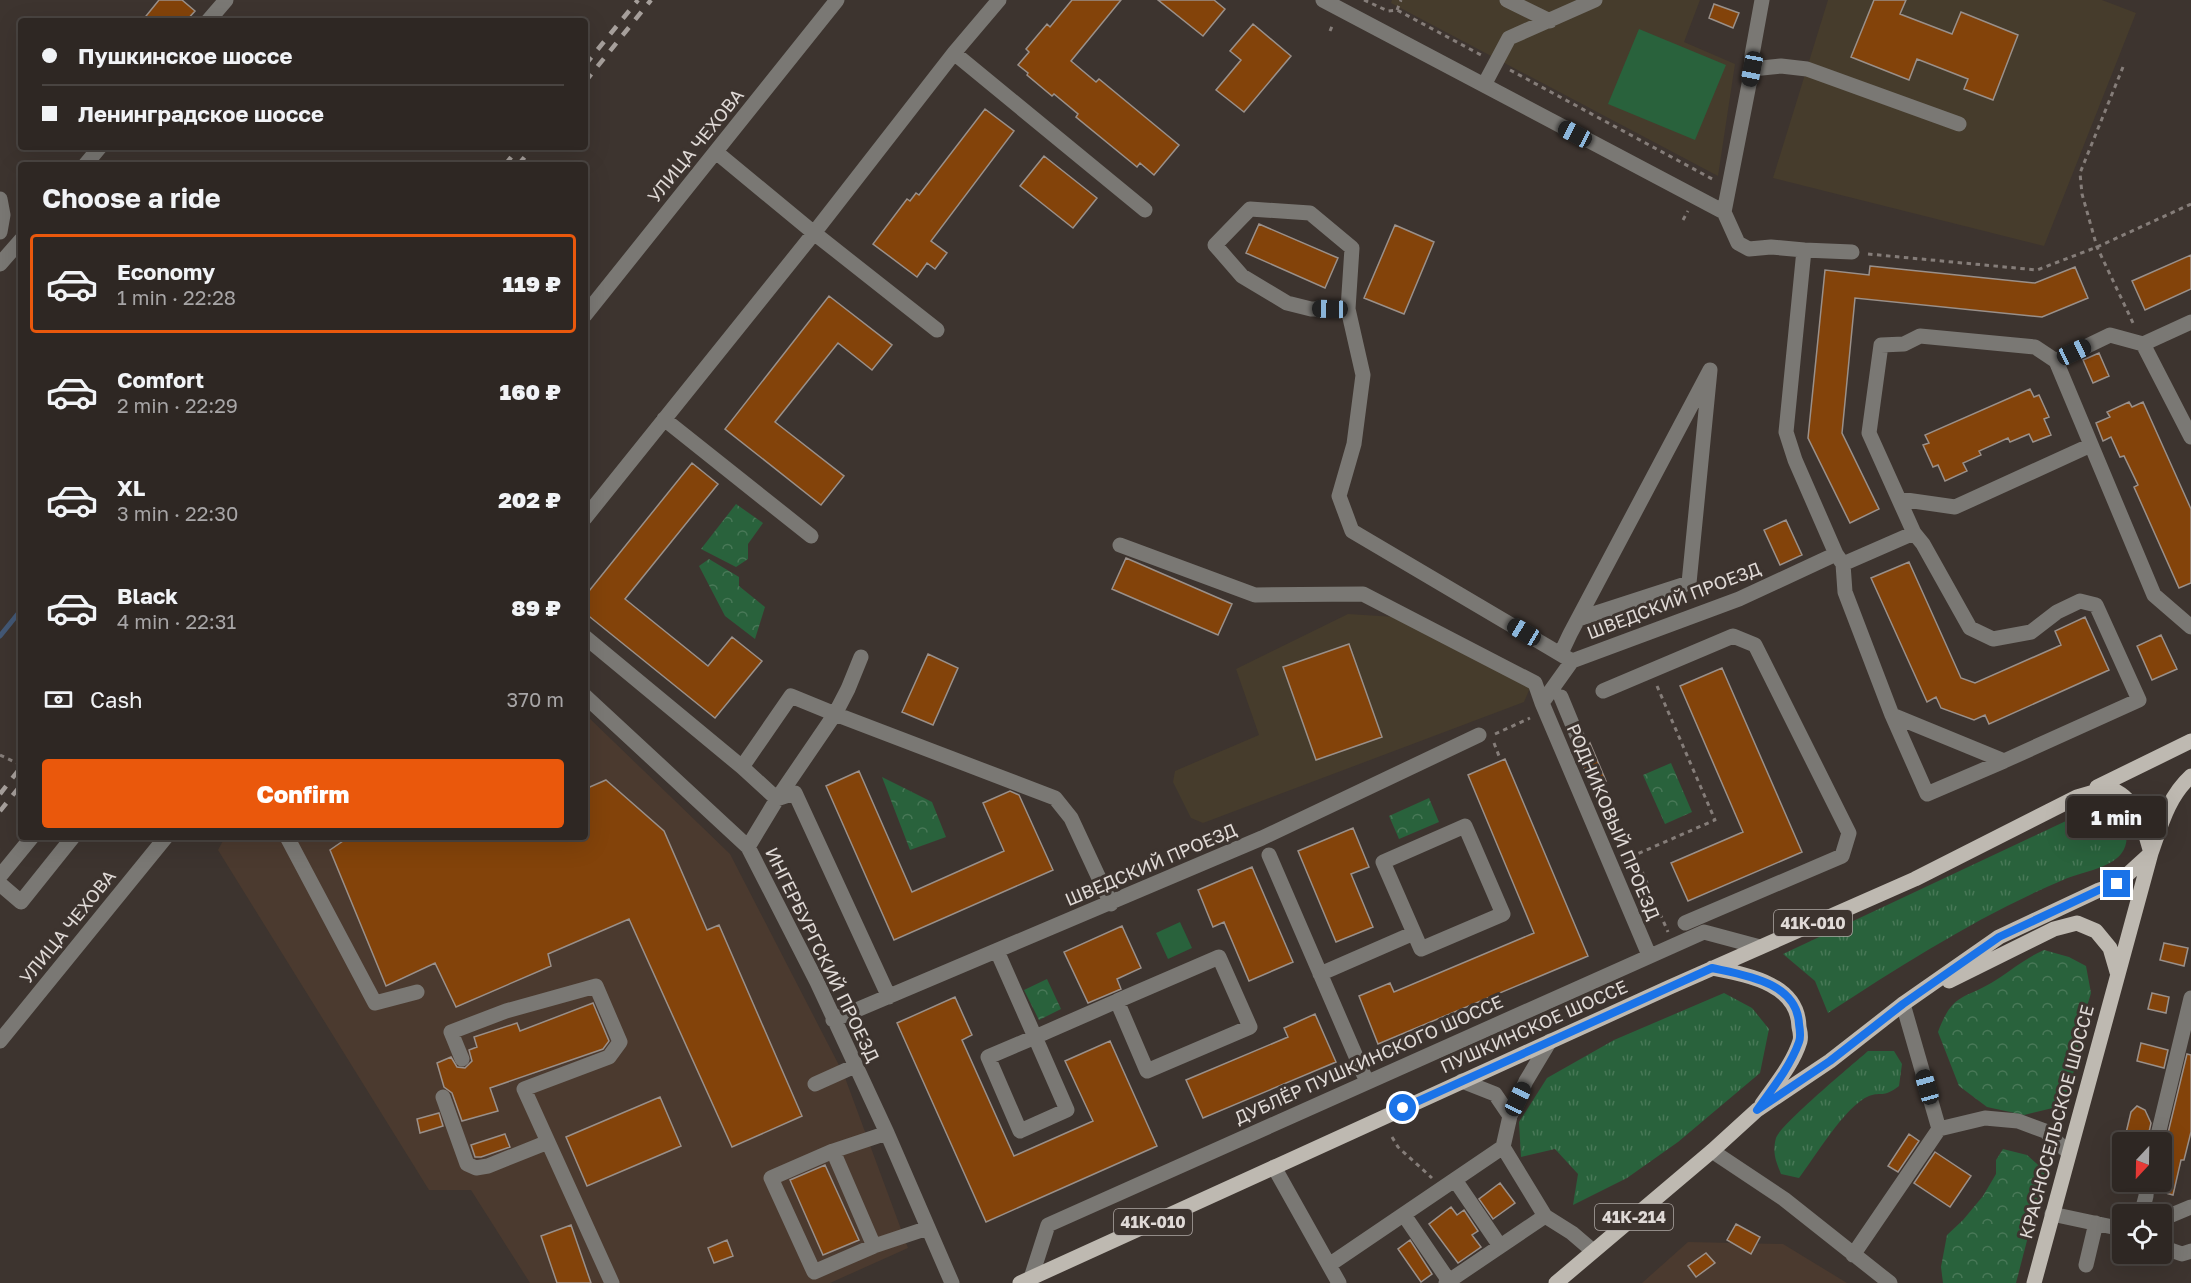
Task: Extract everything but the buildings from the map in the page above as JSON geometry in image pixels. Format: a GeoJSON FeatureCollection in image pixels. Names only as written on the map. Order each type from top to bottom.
{"type":"FeatureCollection","features":[{"type":"Feature","properties":{"kind":"main road"},"geometry":{"type":"LineString","coordinates":[[2070,801],[2191,741]]}},
{"type":"Feature","properties":{"kind":"main road","name":"КРАСНОСЕЛЬСКОЕ ШОССЕ"},"geometry":{"type":"LineString","coordinates":[[2034,1283],[2151,853],[2169,805],[2178,789],[2191,776]]}},
{"type":"Feature","properties":{"kind":"main road","name":"41К-010"},"geometry":{"type":"LineString","coordinates":[[2070,801],[2108,788],[2123,796],[2142,820],[2151,853]]}},
{"type":"Feature","properties":{"kind":"main road","name":"ПУШКИНСКОЕ ШОССЕ"},"geometry":{"type":"LineString","coordinates":[[1026,1281],[1760,946],[1915,879],[2070,801]]}},
{"type":"Feature","properties":{"kind":"main road","name":"41К-214"},"geometry":{"type":"LineString","coordinates":[[1556,1283],[1757,1110],[1830,1061],[1903,1004],[1999,937],[2099,890],[2117,884],[2151,853]]}},
{"type":"Feature","properties":{"kind":"main road"},"geometry":{"type":"LineString","coordinates":[[1903,1004],[2054,929],[2077,923],[2096,931],[2110,948],[2118,972]]}},
{"type":"Feature","properties":{"kind":"main road"},"geometry":{"type":"LineString","coordinates":[[1712,968],[1755,977],[1788,996],[1799,1017],[1800,1040],[1788,1066],[1757,1110]]}},
{"type":"Feature","properties":{"kind":"street"},"geometry":{"type":"LineString","coordinates":[[211,18],[226,0]]}},
{"type":"Feature","properties":{"kind":"street","name":"УЛИЦА ЧЕХОВА"},"geometry":{"type":"LineString","coordinates":[[588,311],[837,0]]}},
{"type":"Feature","properties":{"kind":"street"},"geometry":{"type":"LineString","coordinates":[[588,514],[814,233],[954,53],[999,0]]}},
{"type":"Feature","properties":{"kind":"street"},"geometry":{"type":"LineString","coordinates":[[1323,0],[1724,212]]}},
{"type":"Feature","properties":{"kind":"street"},"geometry":{"type":"LineString","coordinates":[[1507,0],[1550,21]]}},
{"type":"Feature","properties":{"kind":"street"},"geometry":{"type":"LineString","coordinates":[[1484,86],[1509,38],[1595,0]]}},
{"type":"Feature","properties":{"kind":"street"},"geometry":{"type":"LineString","coordinates":[[1762,0],[1752,55],[1752,69],[1724,212],[1738,243],[1749,249],[1771,247],[1852,252]]}},
{"type":"Feature","properties":{"kind":"street"},"geometry":{"type":"LineString","coordinates":[[954,53],[1145,210]]}},
{"type":"Feature","properties":{"kind":"street"},"geometry":{"type":"LineString","coordinates":[[1752,69],[1781,66],[1807,69],[1959,124]]}},
{"type":"Feature","properties":{"kind":"street"},"geometry":{"type":"LineString","coordinates":[[88,162],[98,150]]}},
{"type":"Feature","properties":{"kind":"street"},"geometry":{"type":"LineString","coordinates":[[716,152],[937,330]]}},
{"type":"Feature","properties":{"kind":"street"},"geometry":{"type":"LineString","coordinates":[[0,199],[3,214],[0,231]]}},
{"type":"Feature","properties":{"kind":"street"},"geometry":{"type":"LineString","coordinates":[[1348,309],[1311,309],[1287,303],[1242,276],[1215,245],[1250,209],[1310,213],[1352,248],[1348,309],[1363,375],[1354,444],[1339,496],[1352,531],[1567,657],[1578,619],[1710,370],[1689,583],[1578,619]]}},
{"type":"Feature","properties":{"kind":"street"},"geometry":{"type":"LineString","coordinates":[[0,264],[18,243]]}},
{"type":"Feature","properties":{"kind":"street"},"geometry":{"type":"LineString","coordinates":[[1804,250],[1786,432],[1795,460],[1839,559],[1845,592],[1892,716],[1927,794],[2139,700],[2096,606],[2080,601],[2057,612],[2031,632],[1993,639],[1970,628],[1923,544],[1914,533],[1869,433],[1881,345],[1904,344],[1920,336],[2034,347],[2056,361],[2154,595],[2191,627]]}},
{"type":"Feature","properties":{"kind":"street"},"geometry":{"type":"LineString","coordinates":[[2056,361],[2110,335],[2143,344],[2191,322]]}},
{"type":"Feature","properties":{"kind":"street"},"geometry":{"type":"LineString","coordinates":[[2143,344],[2191,437]]}},
{"type":"Feature","properties":{"kind":"street"},"geometry":{"type":"LineString","coordinates":[[664,419],[811,536]]}},
{"type":"Feature","properties":{"kind":"street"},"geometry":{"type":"LineString","coordinates":[[1899,499],[1955,507],[2091,445]]}},
{"type":"Feature","properties":{"kind":"street","name":"ШВЕДСКИЙ ПРОЕЗД"},"geometry":{"type":"LineString","coordinates":[[1544,707],[1567,657],[1740,600],[1839,559],[1914,533]]}},
{"type":"Feature","properties":{"kind":"street","name":"РОДНИКОВЫЙ ПРОЕЗД"},"geometry":{"type":"LineString","coordinates":[[1120,545],[1255,595],[1363,594],[1535,683],[1648,955]]}},
{"type":"Feature","properties":{"kind":"street"},"geometry":{"type":"LineString","coordinates":[[1603,691],[1733,636],[1755,645],[1849,832],[1842,856],[1684,923]]}},
{"type":"Feature","properties":{"kind":"street"},"geometry":{"type":"LineString","coordinates":[[588,639],[742,767],[777,799]]}},
{"type":"Feature","properties":{"kind":"street"},"geometry":{"type":"LineString","coordinates":[[748,847],[777,799],[835,714],[861,657]]}},
{"type":"Feature","properties":{"kind":"street"},"geometry":{"type":"LineString","coordinates":[[742,767],[791,696],[1055,798],[1071,818],[1111,904]]}},
{"type":"Feature","properties":{"kind":"street"},"geometry":{"type":"LineString","coordinates":[[1561,697],[1580,742]]}},
{"type":"Feature","properties":{"kind":"street","name":"ИНГЕРБУРГСКИЙ ПРОЕЗД"},"geometry":{"type":"LineString","coordinates":[[588,699],[748,847],[817,982],[887,1133],[952,1283]]}},
{"type":"Feature","properties":{"kind":"street"},"geometry":{"type":"LineString","coordinates":[[1892,716],[2004,761]]}},
{"type":"Feature","properties":{"kind":"street","name":"ШВЕДСКИЙ ПРОЕЗД"},"geometry":{"type":"LineString","coordinates":[[833,1020],[1262,838],[1479,735]]}},
{"type":"Feature","properties":{"kind":"street"},"geometry":{"type":"LineString","coordinates":[[777,799],[795,793],[889,997]]}},
{"type":"Feature","properties":{"kind":"street"},"geometry":{"type":"LineString","coordinates":[[1465,826],[1503,914],[1421,949],[1414,933],[1383,862],[1465,826]]}},
{"type":"Feature","properties":{"kind":"street"},"geometry":{"type":"LineString","coordinates":[[0,876],[30,840]]}},
{"type":"Feature","properties":{"kind":"street"},"geometry":{"type":"LineString","coordinates":[[0,884],[21,902],[71,840]]}},
{"type":"Feature","properties":{"kind":"street","name":"УЛИЦА ЧЕХОВА"},"geometry":{"type":"LineString","coordinates":[[0,1041],[164,840]]}},
{"type":"Feature","properties":{"kind":"street"},"geometry":{"type":"LineString","coordinates":[[289,840],[375,1003],[417,992]]}},
{"type":"Feature","properties":{"kind":"street"},"geometry":{"type":"LineString","coordinates":[[1269,855],[1367,1082]]}},
{"type":"Feature","properties":{"kind":"street","name":"ДУБЛЁР ПУШКИНСКОГО ШОССЕ"},"geometry":{"type":"LineString","coordinates":[[1026,1281],[1048,1225],[1648,955],[1704,932],[1760,946]]}},
{"type":"Feature","properties":{"kind":"street"},"geometry":{"type":"LineString","coordinates":[[1320,974],[1414,933]]}},
{"type":"Feature","properties":{"kind":"street"},"geometry":{"type":"LineString","coordinates":[[997,951],[1035,1037],[1067,1110],[1020,1131],[988,1057],[1035,1037],[1117,1001],[1219,957],[1250,1027],[1147,1071],[1117,1001]]}},
{"type":"Feature","properties":{"kind":"street"},"geometry":{"type":"LineString","coordinates":[[462,1059],[451,1032],[507,1011],[596,986],[620,1042],[609,1058],[524,1089],[612,1283]]}},
{"type":"Feature","properties":{"kind":"street"},"geometry":{"type":"LineString","coordinates":[[2159,1132],[2191,998]]}},
{"type":"Feature","properties":{"kind":"street"},"geometry":{"type":"LineString","coordinates":[[1903,1004],[1939,1129]]}},
{"type":"Feature","properties":{"kind":"street"},"geometry":{"type":"LineString","coordinates":[[1329,1265],[1503,1148],[1510,1116],[1526,1081],[1550,1041]]}},
{"type":"Feature","properties":{"kind":"street"},"geometry":{"type":"LineString","coordinates":[[815,1084],[855,1066]]}},
{"type":"Feature","properties":{"kind":"street"},"geometry":{"type":"LineString","coordinates":[[1462,1081],[1495,1094],[1510,1116]]}},
{"type":"Feature","properties":{"kind":"street"},"geometry":{"type":"LineString","coordinates":[[443,1097],[467,1164],[476,1168],[488,1166],[548,1142]]}},
{"type":"Feature","properties":{"kind":"street"},"geometry":{"type":"LineString","coordinates":[[1853,1255],[1939,1129],[1985,1118],[2018,1120],[2045,1131],[2068,1152]]}},
{"type":"Feature","properties":{"kind":"street"},"geometry":{"type":"LineString","coordinates":[[887,1133],[833,1151],[771,1178],[814,1272],[874,1246],[928,1228]]}},
{"type":"Feature","properties":{"kind":"street"},"geometry":{"type":"LineString","coordinates":[[1503,1148],[1545,1216],[1572,1233],[1593,1251]]}},
{"type":"Feature","properties":{"kind":"street"},"geometry":{"type":"LineString","coordinates":[[833,1151],[874,1246]]}},
{"type":"Feature","properties":{"kind":"street"},"geometry":{"type":"LineString","coordinates":[[1712,1151],[1784,1199],[1890,1283]]}},
{"type":"Feature","properties":{"kind":"street"},"geometry":{"type":"LineString","coordinates":[[1274,1167],[1340,1283]]}},
{"type":"Feature","properties":{"kind":"street"},"geometry":{"type":"LineString","coordinates":[[1455,1180],[1500,1246]]}},
{"type":"Feature","properties":{"kind":"street"},"geometry":{"type":"LineString","coordinates":[[2172,1215],[2191,1207]]}},
{"type":"Feature","properties":{"kind":"street"},"geometry":{"type":"LineString","coordinates":[[2052,1214],[2112,1227]]}},
{"type":"Feature","properties":{"kind":"street"},"geometry":{"type":"LineString","coordinates":[[1404,1215],[1448,1282],[1545,1216]]}},
{"type":"Feature","properties":{"kind":"street"},"geometry":{"type":"LineString","coordinates":[[2086,1265],[2096,1223]]}},
{"type":"Feature","properties":{"kind":"street"},"geometry":{"type":"LineString","coordinates":[[2172,1250],[2182,1254],[2191,1251]]}},
{"type":"Feature","properties":{"kind":"path"},"geometry":{"type":"LineString","coordinates":[[1364,0],[1388,11],[1396,10],[1720,183]]}},
{"type":"Feature","properties":{"kind":"path"},"geometry":{"type":"LineString","coordinates":[[1396,10],[1401,0]]}},
{"type":"Feature","properties":{"kind":"path"},"geometry":{"type":"LineString","coordinates":[[2123,67],[2080,173],[2082,194],[2097,247],[2143,344]]}},
{"type":"Feature","properties":{"kind":"path"},"geometry":{"type":"LineString","coordinates":[[1852,252],[2037,270],[2097,247],[2191,204]]}},
{"type":"Feature","properties":{"kind":"path"},"geometry":{"type":"LineString","coordinates":[[1683,220],[1690,207]]}},
{"type":"Feature","properties":{"kind":"path"},"geometry":{"type":"LineString","coordinates":[[1650,671],[1715,820],[1635,855],[1671,939]]}},
{"type":"Feature","properties":{"kind":"path"},"geometry":{"type":"LineString","coordinates":[[1499,756],[1491,736],[1544,707]]}},
{"type":"Feature","properties":{"kind":"path"},"geometry":{"type":"LineString","coordinates":[[0,756],[18,764]]}},
{"type":"Feature","properties":{"kind":"path"},"geometry":{"type":"LineString","coordinates":[[1392,1137],[1398,1147],[1437,1182]]}},
{"type":"Feature","properties":{"kind":"shaded area"},"geometry":{"type":"Polygon","coordinates":[[[1392,0],[1700,0],[1684,42],[1735,64],[1718,176],[1391,3],[1392,0]]]}},
{"type":"Feature","properties":{"kind":"shaded area"},"geometry":{"type":"Polygon","coordinates":[[[1828,0],[2102,0],[2136,13],[2044,246],[1773,178],[1828,0]]]}},
{"type":"Feature","properties":{"kind":"shaded area"},"geometry":{"type":"Polygon","coordinates":[[[1348,614],[1395,617],[1530,688],[1524,702],[1203,823],[1191,818],[1173,782],[1175,771],[1259,735],[1236,669],[1348,614]]]}},
{"type":"Feature","properties":{"kind":"shaded area"},"geometry":{"type":"Polygon","coordinates":[[[588,717],[730,854],[844,1075],[908,1248],[830,1283],[530,1283],[471,1190],[429,1190],[218,850],[223,840],[588,840],[588,717]]]}},
{"type":"Feature","properties":{"kind":"shaded area"},"geometry":{"type":"Polygon","coordinates":[[[1688,1242],[1783,1244],[1847,1283],[1642,1283],[1688,1242]]]}},
{"type":"Feature","properties":{"kind":"green space"},"geometry":{"type":"Polygon","coordinates":[[[1639,29],[1726,65],[1695,140],[1608,104],[1639,29]]]}},
{"type":"Feature","properties":{"kind":"green space"},"geometry":{"type":"Polygon","coordinates":[[[736,504],[763,523],[748,544],[748,559],[736,567],[701,549],[736,504]]]}},
{"type":"Feature","properties":{"kind":"green space"},"geometry":{"type":"Polygon","coordinates":[[[709,559],[739,577],[739,586],[765,607],[755,639],[725,616],[699,566],[709,559]]]}},
{"type":"Feature","properties":{"kind":"green space"},"geometry":{"type":"Polygon","coordinates":[[[1671,763],[1692,812],[1665,824],[1643,775],[1671,763]]]}},
{"type":"Feature","properties":{"kind":"green space"},"geometry":{"type":"Polygon","coordinates":[[[882,777],[932,802],[946,837],[910,850],[882,777]]]}},
{"type":"Feature","properties":{"kind":"green space"},"geometry":{"type":"Polygon","coordinates":[[[1429,798],[1439,822],[1399,839],[1389,816],[1429,798]]]}},
{"type":"Feature","properties":{"kind":"green space"},"geometry":{"type":"Polygon","coordinates":[[[2097,809],[2110,811],[2116,815],[2126,830],[2126,843],[2116,859],[2102,867],[2070,877],[2032,894],[1972,925],[1828,1013],[1815,981],[1783,954],[2085,812],[2097,809]]]}},
{"type":"Feature","properties":{"kind":"green space"},"geometry":{"type":"Polygon","coordinates":[[[1180,922],[1192,948],[1168,959],[1156,933],[1180,922]]]}},
{"type":"Feature","properties":{"kind":"green space"},"geometry":{"type":"Polygon","coordinates":[[[2044,950],[2069,957],[2086,966],[2091,993],[2082,1023],[2072,1081],[2061,1106],[2024,1115],[1987,1107],[1959,1086],[1938,1032],[1949,1009],[1961,998],[1996,980],[2044,950]]]}},
{"type":"Feature","properties":{"kind":"green space"},"geometry":{"type":"Polygon","coordinates":[[[1047,979],[1061,1009],[1039,1020],[1024,990],[1047,979]]]}},
{"type":"Feature","properties":{"kind":"green space"},"geometry":{"type":"Polygon","coordinates":[[[1724,993],[1752,1008],[1769,1029],[1760,1073],[1678,1142],[1627,1178],[1573,1205],[1578,1174],[1555,1149],[1521,1157],[1519,1122],[1547,1078],[1614,1040],[1724,993]]]}},
{"type":"Feature","properties":{"kind":"green space"},"geometry":{"type":"Polygon","coordinates":[[[1868,1051],[1894,1051],[1902,1064],[1899,1086],[1885,1094],[1869,1096],[1850,1110],[1799,1178],[1781,1174],[1774,1148],[1776,1138],[1790,1120],[1868,1051]]]}},
{"type":"Feature","properties":{"kind":"green space"},"geometry":{"type":"Polygon","coordinates":[[[2003,1149],[2027,1155],[2045,1171],[2016,1283],[1943,1283],[1941,1267],[1947,1235],[1983,1196],[1996,1174],[1996,1160],[2003,1149]]]}},
{"type":"Feature","properties":{"kind":"waterway"},"geometry":{"type":"LineString","coordinates":[[0,636],[18,614]]}},
{"type":"Feature","properties":{"kind":"railway"},"geometry":{"type":"LineString","coordinates":[[588,61],[638,0]]}},
{"type":"Feature","properties":{"kind":"railway"},"geometry":{"type":"LineString","coordinates":[[588,78],[651,0]]}},
{"type":"Feature","properties":{"kind":"railway"},"geometry":{"type":"LineString","coordinates":[[507,162],[517,150]]}},
{"type":"Feature","properties":{"kind":"railway"},"geometry":{"type":"LineString","coordinates":[[520,162],[530,150]]}},
{"type":"Feature","properties":{"kind":"railway"},"geometry":{"type":"LineString","coordinates":[[0,794],[18,771]]}},
{"type":"Feature","properties":{"kind":"railway"},"geometry":{"type":"LineString","coordinates":[[0,811],[18,789]]}},
{"type":"Feature","properties":{"kind":"route"},"geometry":{"type":"LineString","coordinates":[[1403,1108],[1712,968],[1755,977],[1788,996],[1799,1017],[1800,1040],[1788,1066],[1757,1110],[1830,1061],[1903,1004],[1999,937],[2099,890],[2117,884]]}}]}
